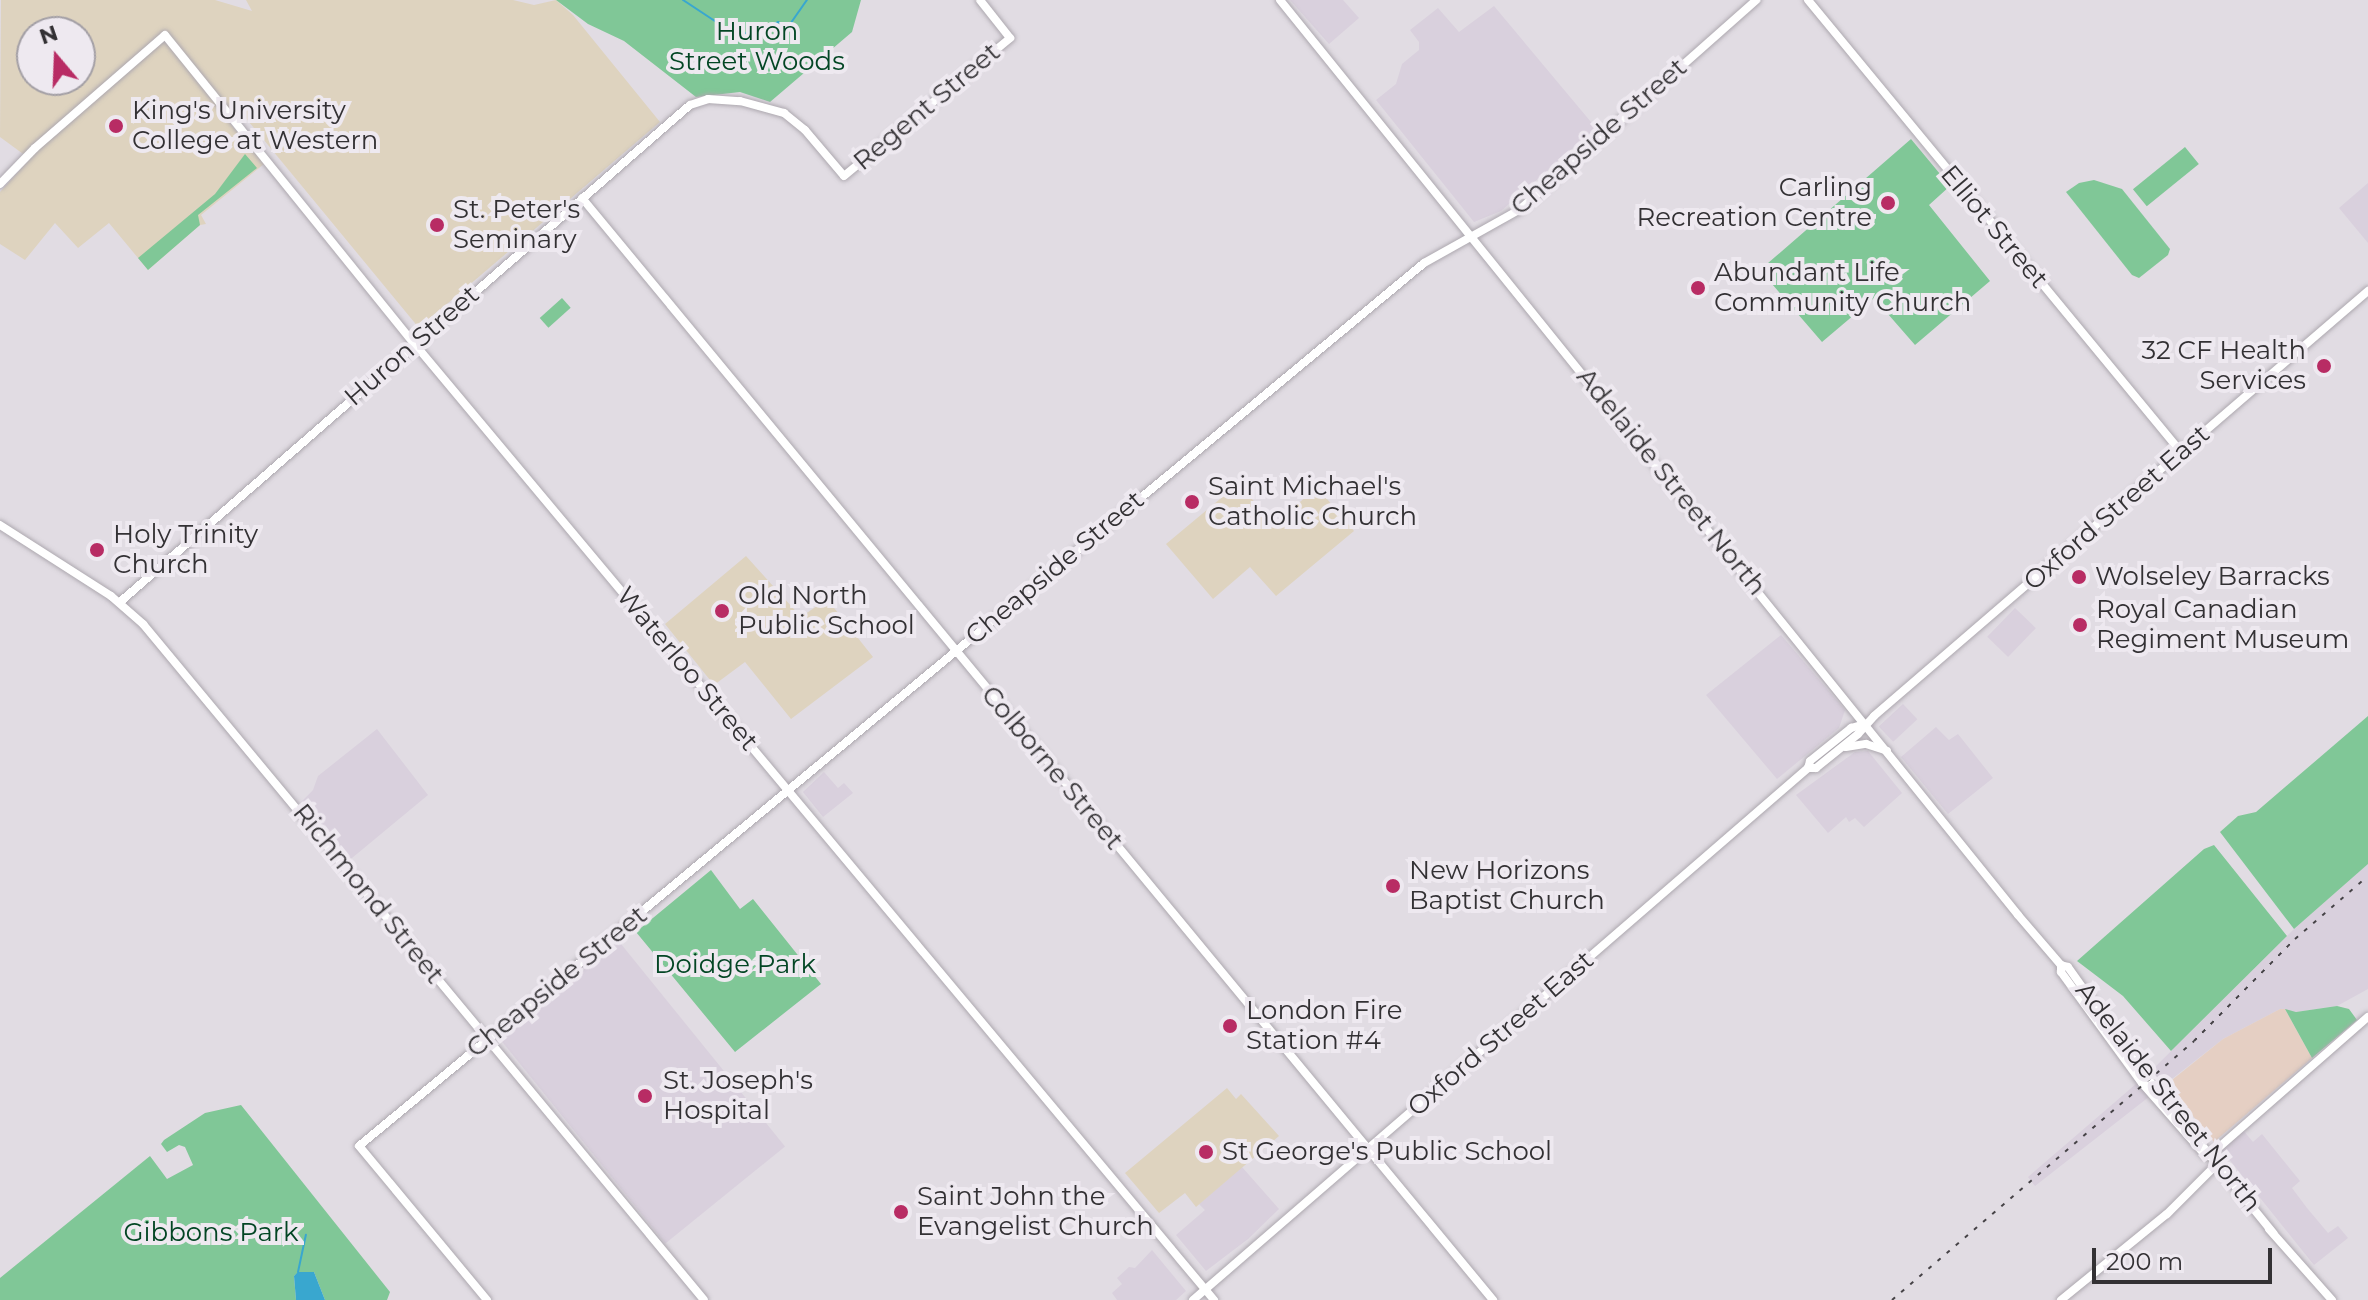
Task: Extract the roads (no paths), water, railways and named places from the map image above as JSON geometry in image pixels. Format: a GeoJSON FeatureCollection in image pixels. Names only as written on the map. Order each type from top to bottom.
{"type":"FeatureCollection","features":[{"type":"Feature","properties":{"kind":"street","name":"Regent Street"},"geometry":{"type":"LineString","coordinates":[[708,99],[740,101],[784,113],[805,130],[844,176],[1010,38],[980,0]]}},
{"type":"Feature","properties":{"kind":"street","name":"Adelaide Street North"},"geometry":{"type":"LineString","coordinates":[[1280,0],[2061,965],[2061,972],[2142,1083],[2332,1300]]}},
{"type":"Feature","properties":{"kind":"street","name":"Cheapside Street"},"geometry":{"type":"LineString","coordinates":[[487,1300],[359,1146],[1424,263],[1519,210],[1756,0]]}},
{"type":"Feature","properties":{"kind":"street","name":"Elliot Street"},"geometry":{"type":"LineString","coordinates":[[1808,0],[2181,452]]}},
{"type":"Feature","properties":{"kind":"street","name":"Waterloo Street"},"geometry":{"type":"LineString","coordinates":[[0,184],[35,148],[165,35],[415,344],[1214,1300]]}},
{"type":"Feature","properties":{"kind":"street","name":"Huron Street"},"geometry":{"type":"LineString","coordinates":[[120,602],[690,105],[708,99]]}},
{"type":"Feature","properties":{"kind":"street","name":"Colborne Street"},"geometry":{"type":"LineString","coordinates":[[582,198],[1493,1300]]}},
{"type":"Feature","properties":{"kind":"street","name":"Oxford Street East"},"geometry":{"type":"LineString","coordinates":[[1808,768],[1816,768],[1841,748],[1865,724],[2368,291]]}},
{"type":"Feature","properties":{"kind":"street","name":"Richmond Street"},"geometry":{"type":"LineString","coordinates":[[0,525],[120,602],[143,624],[704,1300]]}},
{"type":"Feature","properties":{"kind":"street","name":"Oxford Street East"},"geometry":{"type":"LineString","coordinates":[[1193,1300],[1808,768],[1810,761],[1843,733],[1865,724]]}},
{"type":"Feature","properties":{"kind":"street"},"geometry":{"type":"LineString","coordinates":[[1841,748],[1866,744],[1888,752]]}},
{"type":"Feature","properties":{"kind":"street"},"geometry":{"type":"LineString","coordinates":[[2209,1156],[2368,1017]]}},
{"type":"Feature","properties":{"kind":"street"},"geometry":{"type":"LineString","coordinates":[[2061,1300],[2167,1214],[2216,1164]]}},
{"type":"Feature","properties":{"kind":"water"},"geometry":{"type":"Polygon","coordinates":[[[298,1272],[314,1272],[325,1300],[296,1300],[294,1276],[298,1272]]]}},
{"type":"Feature","properties":{"kind":"waterway"},"geometry":{"type":"LineString","coordinates":[[683,0],[724,27],[744,34],[778,22],[788,27],[807,0]]}},
{"type":"Feature","properties":{"kind":"waterway"},"geometry":{"type":"LineString","coordinates":[[298,1272],[306,1235]]}},
{"type":"Feature","properties":{"kind":"railway"},"geometry":{"type":"LineString","coordinates":[[1892,1300],[2194,1041],[2295,939],[2368,876]]}},
{"type":"Feature","properties":{"kind":"place","name":"King's University College at Western"},"geometry":{"type":"Point","coordinates":[116,126]}},
{"type":"Feature","properties":{"kind":"place","name":"Carling Recreation Centre"},"geometry":{"type":"Point","coordinates":[1888,203]}},
{"type":"Feature","properties":{"kind":"place","name":"St. Peter's Seminary"},"geometry":{"type":"Point","coordinates":[437,225]}},
{"type":"Feature","properties":{"kind":"place","name":"Abundant Life Community Church"},"geometry":{"type":"Point","coordinates":[1698,288]}},
{"type":"Feature","properties":{"kind":"place","name":"32 CF Health Services"},"geometry":{"type":"Point","coordinates":[2324,366]}},
{"type":"Feature","properties":{"kind":"place","name":"Saint Michael's Catholic Church"},"geometry":{"type":"Point","coordinates":[1192,502]}},
{"type":"Feature","properties":{"kind":"place","name":"Holy Trinity Church"},"geometry":{"type":"Point","coordinates":[97,550]}},
{"type":"Feature","properties":{"kind":"place","name":"Wolseley Barracks"},"geometry":{"type":"Point","coordinates":[2079,577]}},
{"type":"Feature","properties":{"kind":"place","name":"Old North Public School"},"geometry":{"type":"Point","coordinates":[722,611]}},
{"type":"Feature","properties":{"kind":"place","name":"Royal Canadian Regiment Museum"},"geometry":{"type":"Point","coordinates":[2080,625]}},
{"type":"Feature","properties":{"kind":"place","name":"New Horizons Baptist Church"},"geometry":{"type":"Point","coordinates":[1393,886]}},
{"type":"Feature","properties":{"kind":"place","name":"London Fire Station #4"},"geometry":{"type":"Point","coordinates":[1230,1026]}},
{"type":"Feature","properties":{"kind":"place","name":"St. Joseph's Hospital"},"geometry":{"type":"Point","coordinates":[645,1096]}},
{"type":"Feature","properties":{"kind":"place","name":"St George's Public School"},"geometry":{"type":"Point","coordinates":[1206,1152]}},
{"type":"Feature","properties":{"kind":"place","name":"Saint John the Evangelist Church"},"geometry":{"type":"Point","coordinates":[901,1212]}},
{"type":"Feature","properties":{"kind":"park label","name":"Huron Street Woods"},"geometry":{"type":"Point","coordinates":[757,47]}},
{"type":"Feature","properties":{"kind":"park label","name":"Doidge Park"},"geometry":{"type":"Point","coordinates":[735,965]}},
{"type":"Feature","properties":{"kind":"park label","name":"Gibbons Park"},"geometry":{"type":"Point","coordinates":[211,1233]}}]}
